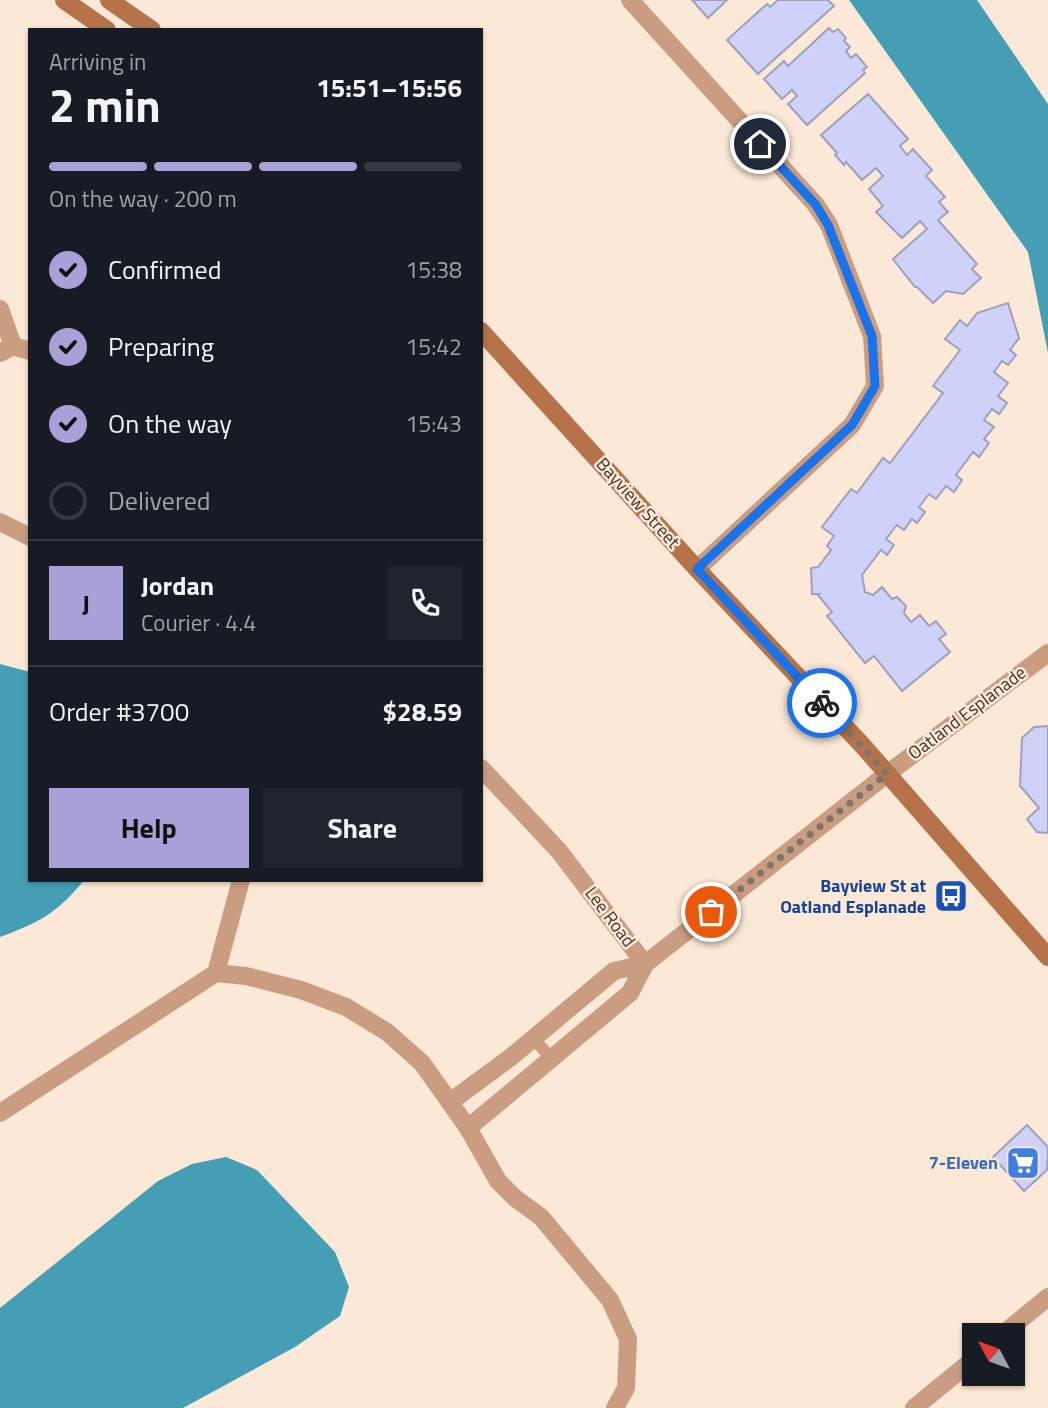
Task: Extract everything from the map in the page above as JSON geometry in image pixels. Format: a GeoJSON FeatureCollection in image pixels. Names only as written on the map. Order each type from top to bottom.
{"type":"FeatureCollection","features":[{"type":"Feature","properties":{"kind":"main road"},"geometry":{"type":"LineString","coordinates":[[64,0],[104,28]]}},
{"type":"Feature","properties":{"kind":"main road"},"geometry":{"type":"LineString","coordinates":[[109,0],[149,28]]}},
{"type":"Feature","properties":{"kind":"main road","name":"Bayview Street"},"geometry":{"type":"LineString","coordinates":[[483,333],[887,774],[1048,957]]}},
{"type":"Feature","properties":{"kind":"street"},"geometry":{"type":"LineString","coordinates":[[630,0],[816,205],[828,225],[872,336],[875,386],[852,425],[697,569]]}},
{"type":"Feature","properties":{"kind":"street"},"geometry":{"type":"LineString","coordinates":[[0,309],[14,350]]}},
{"type":"Feature","properties":{"kind":"street"},"geometry":{"type":"LineString","coordinates":[[0,522],[28,536]]}},
{"type":"Feature","properties":{"kind":"street","name":"Oatland Esplanade"},"geometry":{"type":"LineString","coordinates":[[887,774],[1048,653]]}},
{"type":"Feature","properties":{"kind":"street","name":"Lee Road"},"geometry":{"type":"LineString","coordinates":[[483,770],[559,851],[645,964],[887,774]]}},
{"type":"Feature","properties":{"kind":"street"},"geometry":{"type":"LineString","coordinates":[[216,974],[240,882]]}},
{"type":"Feature","properties":{"kind":"street"},"geometry":{"type":"LineString","coordinates":[[450,1102],[614,971],[645,964]]}},
{"type":"Feature","properties":{"kind":"street"},"geometry":{"type":"LineString","coordinates":[[468,1128],[630,993],[645,964]]}},
{"type":"Feature","properties":{"kind":"street"},"geometry":{"type":"LineString","coordinates":[[0,1113],[216,974],[246,976],[279,984],[346,1007],[387,1032],[422,1063],[468,1128],[498,1181],[514,1198],[541,1217],[610,1300],[628,1339],[626,1388],[615,1408]]}},
{"type":"Feature","properties":{"kind":"street"},"geometry":{"type":"LineString","coordinates":[[1017,1323],[1048,1297]]}},
{"type":"Feature","properties":{"kind":"street"},"geometry":{"type":"LineString","coordinates":[[914,1408],[962,1369]]}},
{"type":"Feature","properties":{"kind":"lane"},"geometry":{"type":"LineString","coordinates":[[533,1038],[552,1059]]}},
{"type":"Feature","properties":{"kind":"water"},"geometry":{"type":"Polygon","coordinates":[[[849,0],[977,0],[1048,104],[1048,353],[1028,252],[849,0]]]}},
{"type":"Feature","properties":{"kind":"water"},"geometry":{"type":"Polygon","coordinates":[[[0,664],[28,671],[28,882],[82,882],[46,916],[0,937],[0,664]]]}},
{"type":"Feature","properties":{"kind":"water"},"geometry":{"type":"Polygon","coordinates":[[[226,1157],[257,1170],[335,1252],[349,1287],[340,1316],[295,1347],[183,1408],[0,1408],[0,1308],[158,1181],[192,1164],[226,1157]]]}},
{"type":"Feature","properties":{"kind":"building"},"geometry":{"type":"Polygon","coordinates":[[[692,0],[727,0],[708,18],[692,0]]]}},
{"type":"Feature","properties":{"kind":"building"},"geometry":{"type":"Polygon","coordinates":[[[778,0],[828,0],[834,6],[758,74],[727,40],[767,4],[770,7],[778,0]]]}},
{"type":"Feature","properties":{"kind":"building"},"geometry":{"type":"Polygon","coordinates":[[[829,28],[833,32],[838,29],[846,38],[844,41],[850,47],[846,51],[851,58],[856,54],[867,67],[863,70],[865,73],[807,125],[788,104],[797,96],[792,90],[782,99],[764,79],[784,61],[788,66],[829,28]]]}},
{"type":"Feature","properties":{"kind":"building"},"geometry":{"type":"Polygon","coordinates":[[[868,94],[908,139],[900,146],[907,155],[913,149],[932,170],[926,176],[945,197],[939,202],[948,212],[938,220],[977,264],[972,269],[981,278],[963,294],[946,291],[933,303],[915,287],[893,259],[927,229],[920,221],[902,238],[876,212],[883,206],[869,189],[883,176],[876,168],[862,180],[846,162],[844,165],[821,135],[868,94]]]}},
{"type":"Feature","properties":{"kind":"building"},"geometry":{"type":"Polygon","coordinates":[[[1008,303],[1019,338],[1010,350],[1016,355],[1008,365],[1002,361],[994,372],[1008,383],[998,396],[1007,403],[999,414],[992,409],[984,420],[994,427],[984,439],[989,443],[979,457],[973,452],[956,475],[962,480],[954,492],[946,486],[936,499],[929,494],[919,507],[925,512],[917,523],[912,519],[904,530],[897,525],[886,539],[894,545],[887,555],[881,550],[862,575],[865,592],[873,595],[882,587],[892,599],[897,597],[906,606],[904,613],[911,622],[920,615],[929,626],[936,621],[946,634],[939,639],[950,652],[902,691],[874,656],[865,663],[827,616],[832,612],[819,594],[812,594],[811,568],[818,567],[831,550],[827,546],[834,536],[822,527],[851,489],[857,493],[883,458],[890,463],[943,393],[933,386],[960,350],[945,339],[960,320],[967,326],[977,313],[1008,303]]]}},
{"type":"Feature","properties":{"kind":"building"},"geometry":{"type":"Polygon","coordinates":[[[1048,726],[1048,833],[1037,832],[1027,819],[1039,808],[1020,786],[1022,738],[1034,727],[1048,726]]]}},
{"type":"Feature","properties":{"kind":"building","name":"7-Eleven"},"geometry":{"type":"Polygon","coordinates":[[[1027,1125],[1048,1147],[1048,1155],[1047,1170],[1024,1191],[993,1157],[1027,1125]]]}},
{"type":"Feature","properties":{"kind":"way so far"},"geometry":{"type":"LineString","coordinates":[[711,912],[887,774],[822,703]]}},
{"type":"Feature","properties":{"kind":"place","name":"Bayview St at Oatland Esplanade"},"geometry":{"type":"Point","coordinates":[951,896]}},
{"type":"Feature","properties":{"kind":"place","name":"7-Eleven"},"geometry":{"type":"Point","coordinates":[1023,1163]}},
{"type":"Feature","properties":{"kind":"route"},"geometry":{"type":"LineString","coordinates":[[760,144],[816,205],[828,225],[872,336],[875,386],[852,425],[697,569],[822,703]]}}]}
